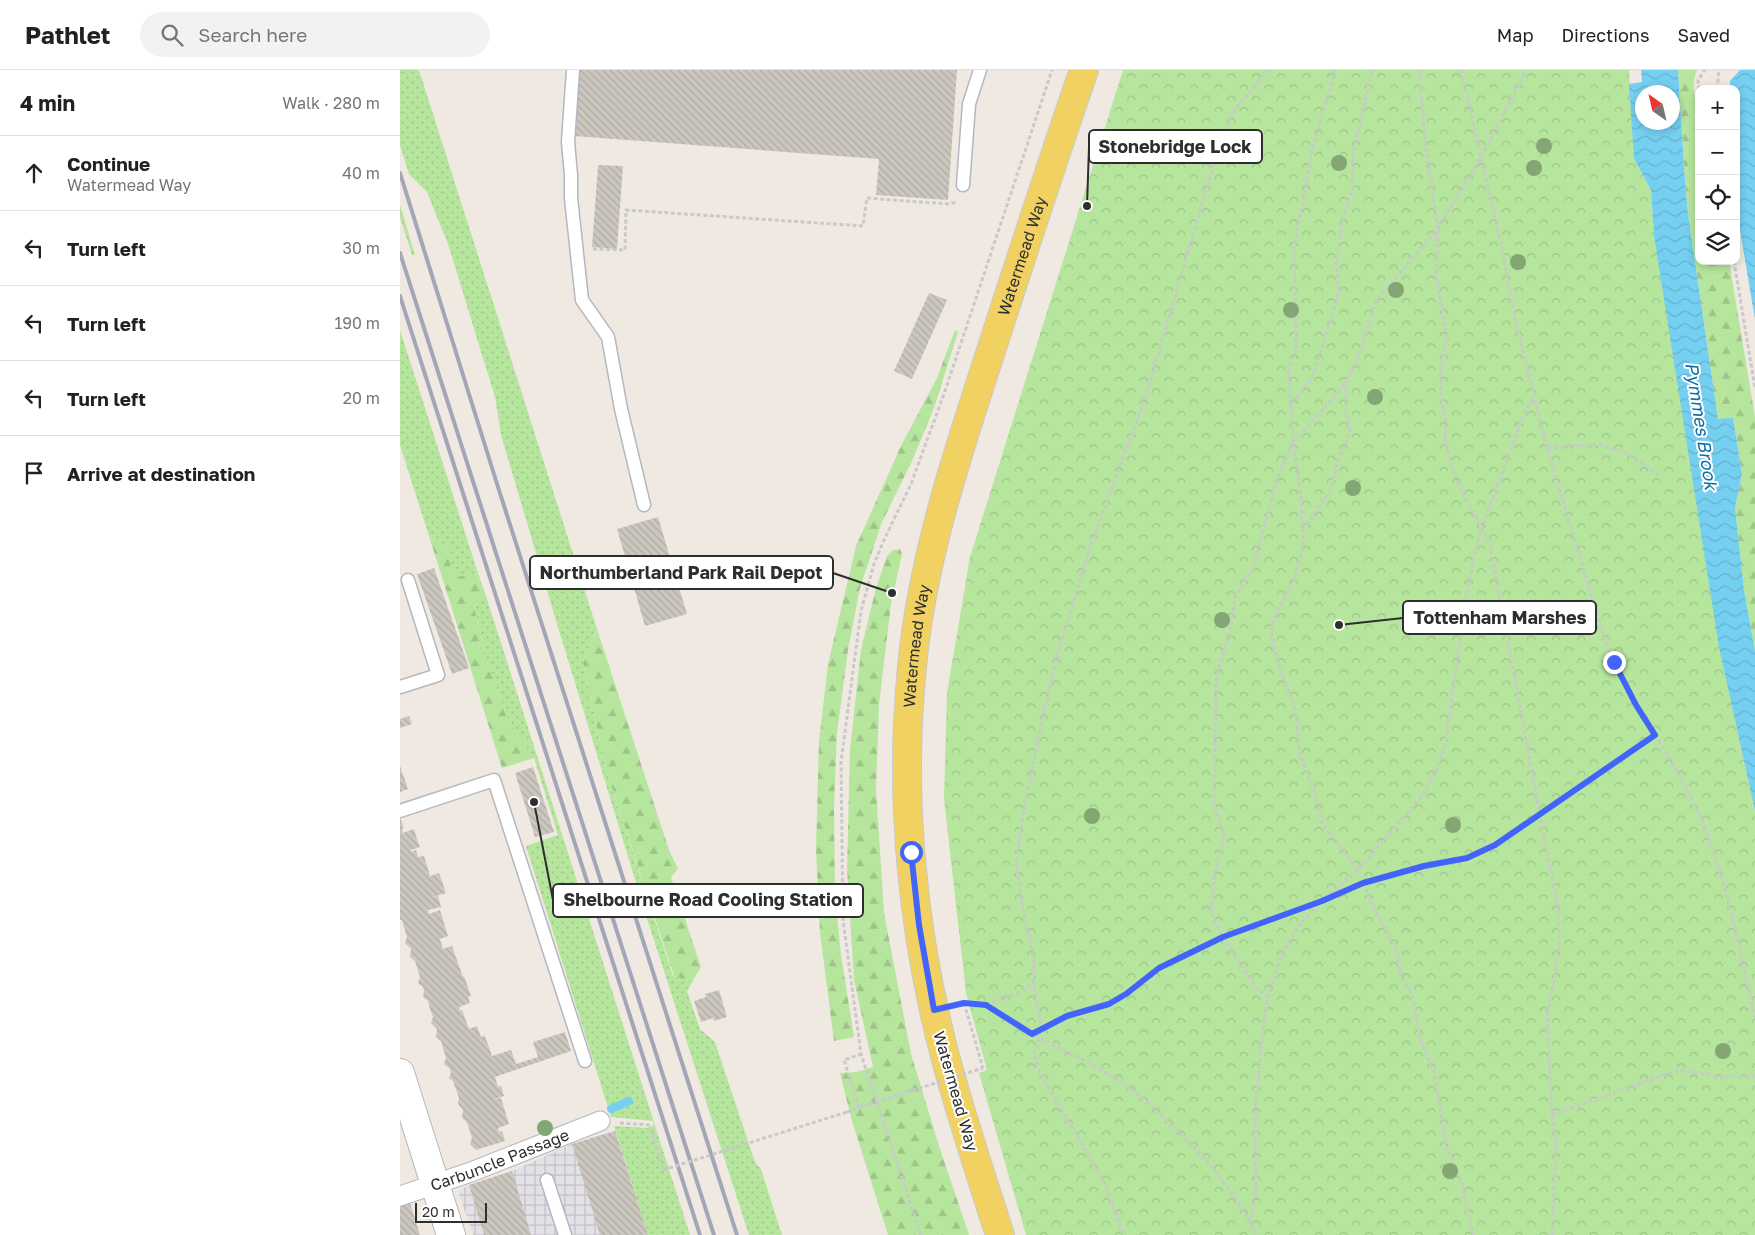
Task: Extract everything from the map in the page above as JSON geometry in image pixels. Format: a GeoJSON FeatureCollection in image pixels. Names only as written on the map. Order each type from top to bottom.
{"type":"FeatureCollection","features":[{"type":"Feature","properties":{"kind":"main road","name":"Watermead Way"},"geometry":{"type":"LineString","coordinates":[[1000,1235],[958,1104],[934,1010],[919,925],[908,800],[908,727],[911,674],[922,590],[939,519],[960,448],[1084,70]]}},
{"type":"Feature","properties":{"kind":"street"},"geometry":{"type":"LineString","coordinates":[[400,1073],[451,1235]]}},
{"type":"Feature","properties":{"kind":"street","name":"Carbuncle Passage"},"geometry":{"type":"LineString","coordinates":[[400,1196],[470,1172],[600,1121]]}},
{"type":"Feature","properties":{"kind":"lane"},"geometry":{"type":"LineString","coordinates":[[573,70],[568,142],[571,198],[582,300],[608,337],[621,409],[644,504]]}},
{"type":"Feature","properties":{"kind":"lane"},"geometry":{"type":"LineString","coordinates":[[963,185],[969,104],[980,70]]}},
{"type":"Feature","properties":{"kind":"lane"},"geometry":{"type":"LineString","coordinates":[[400,688],[438,675],[408,580]]}},
{"type":"Feature","properties":{"kind":"lane"},"geometry":{"type":"LineString","coordinates":[[400,811],[494,780],[585,1061]]}},
{"type":"Feature","properties":{"kind":"lane"},"geometry":{"type":"LineString","coordinates":[[547,1180],[565,1235]]}},
{"type":"Feature","properties":{"kind":"path","name":"Watermead Way"},"geometry":{"type":"LineString","coordinates":[[921,1235],[861,1054],[843,920],[841,762],[861,611],[874,564],[911,484],[944,394],[1052,70]]}},
{"type":"Feature","properties":{"kind":"path"},"geometry":{"type":"LineString","coordinates":[[934,1010],[964,1003],[986,1005],[1019,993],[1027,988],[1032,980],[1035,971],[1034,959],[1016,863],[1029,783],[1054,669],[1089,550],[1144,402],[1222,136],[1234,111],[1268,70]]}},
{"type":"Feature","properties":{"kind":"path"},"geometry":{"type":"LineString","coordinates":[[1335,70],[1312,150],[1294,249],[1296,350],[1289,368],[1293,443],[1301,495],[1303,547],[1294,581],[1279,607],[1271,628],[1276,657],[1296,712],[1300,755],[1314,792],[1322,823],[1358,870]]}},
{"type":"Feature","properties":{"kind":"path"},"geometry":{"type":"LineString","coordinates":[[1291,405],[1312,379],[1339,292],[1336,263],[1343,218],[1353,187],[1352,154],[1372,70]]}},
{"type":"Feature","properties":{"kind":"path"},"geometry":{"type":"LineString","coordinates":[[1419,70],[1426,150],[1438,230],[1436,275],[1447,338],[1441,369],[1441,395],[1446,424],[1445,441],[1454,472],[1466,500],[1490,545],[1558,907],[1559,944],[1556,972],[1547,1012],[1552,1115],[1556,1142],[1552,1235]]}},
{"type":"Feature","properties":{"kind":"path"},"geometry":{"type":"LineString","coordinates":[[1461,70],[1515,318],[1547,448],[1603,634],[1614,662],[1636,705],[1688,790],[1708,839],[1734,929],[1755,1019]]}},
{"type":"Feature","properties":{"kind":"path"},"geometry":{"type":"LineString","coordinates":[[1268,997],[1257,989],[1223,937],[1211,913],[1214,880],[1224,832],[1214,806],[1216,679],[1231,626],[1235,597],[1253,568],[1277,479],[1293,443],[1346,383],[1360,352],[1376,301],[1438,230],[1480,159],[1526,70]]}},
{"type":"Feature","properties":{"kind":"path"},"geometry":{"type":"LineString","coordinates":[[1698,85],[1698,80],[1705,70]]}},
{"type":"Feature","properties":{"kind":"path"},"geometry":{"type":"LineString","coordinates":[[1717,85],[1718,70]]}},
{"type":"Feature","properties":{"kind":"path"},"geometry":{"type":"LineString","coordinates":[[576,248],[624,250],[626,210],[863,226],[867,198],[948,204],[956,202],[963,185]]}},
{"type":"Feature","properties":{"kind":"path"},"geometry":{"type":"LineString","coordinates":[[1735,265],[1755,388]]}},
{"type":"Feature","properties":{"kind":"path"},"geometry":{"type":"LineString","coordinates":[[1302,531],[1331,489],[1338,459],[1350,432],[1346,408],[1346,383]]}},
{"type":"Feature","properties":{"kind":"path"},"geometry":{"type":"LineString","coordinates":[[1250,1224],[1256,1194],[1254,1135],[1256,1102],[1268,997],[1279,963],[1290,939],[1306,918],[1322,901],[1358,870],[1423,795],[1438,766],[1446,740],[1466,590],[1481,526],[1523,416],[1535,396]]}},
{"type":"Feature","properties":{"kind":"path"},"geometry":{"type":"LineString","coordinates":[[1547,448],[1599,444],[1626,453],[1658,474]]}},
{"type":"Feature","properties":{"kind":"path"},"geometry":{"type":"LineString","coordinates":[[1032,1034],[1067,1016],[1109,1004],[1126,994],[1159,968],[1223,937],[1322,901],[1363,883],[1424,866],[1467,858],[1495,845],[1655,735]]}},
{"type":"Feature","properties":{"kind":"path"},"geometry":{"type":"LineString","coordinates":[[1363,883],[1374,909],[1397,951],[1400,973],[1414,997],[1420,1038],[1434,1072],[1446,1145],[1462,1183],[1473,1235]]}},
{"type":"Feature","properties":{"kind":"path"},"geometry":{"type":"LineString","coordinates":[[1032,980],[1042,1030]]}},
{"type":"Feature","properties":{"kind":"path"},"geometry":{"type":"LineString","coordinates":[[600,1121],[650,1125],[663,1170],[983,1068],[964,1003]]}},
{"type":"Feature","properties":{"kind":"path"},"geometry":{"type":"LineString","coordinates":[[986,1005],[1032,1034],[1139,1094],[1214,1168],[1234,1195],[1256,1235]]}},
{"type":"Feature","properties":{"kind":"path"},"geometry":{"type":"LineString","coordinates":[[1040,1038],[1034,1052],[1038,1069],[1107,1188],[1123,1235]]}},
{"type":"Feature","properties":{"kind":"path"},"geometry":{"type":"LineString","coordinates":[[859,1108],[844,1060],[861,1054]]}},
{"type":"Feature","properties":{"kind":"path"},"geometry":{"type":"LineString","coordinates":[[1552,1115],[1678,1070],[1723,1077],[1755,1076]]}},
{"type":"Feature","properties":{"kind":"shaded area"},"geometry":{"type":"Polygon","coordinates":[[[615,1131],[648,1235],[473,1235],[458,1191],[469,1185],[512,1171],[572,1144],[615,1131]]]}},
{"type":"Feature","properties":{"kind":"green space"},"geometry":{"type":"Polygon","coordinates":[[[400,70],[419,70],[597,629],[583,663],[607,772],[673,976],[685,980],[695,977],[687,991],[700,1029],[715,1042],[755,1162],[761,1169],[782,1235],[749,1235],[644,909],[554,614],[501,435],[495,397],[448,244],[427,192],[409,174],[400,145],[400,70]]]}},
{"type":"Feature","properties":{"kind":"green space"},"geometry":{"type":"Polygon","coordinates":[[[1123,70],[1629,70],[1634,159],[1651,190],[1654,236],[1736,723],[1755,811],[1755,1235],[1026,1235],[979,1073],[987,1070],[966,993],[944,799],[947,693],[970,557],[1123,70]]]}},
{"type":"Feature","properties":{"kind":"green space"},"geometry":{"type":"Polygon","coordinates":[[[1678,70],[1697,70],[1694,79],[1695,262],[1688,214],[1678,70]]]}},
{"type":"Feature","properties":{"kind":"green space"},"geometry":{"type":"Polygon","coordinates":[[[400,205],[415,255],[412,255],[400,217],[400,205]]]}},
{"type":"Feature","properties":{"kind":"green space"},"geometry":{"type":"Polygon","coordinates":[[[1695,265],[1730,265],[1755,417],[1755,651],[1744,590],[1735,508],[1742,474],[1733,418],[1718,420],[1695,265]]]}},
{"type":"Feature","properties":{"kind":"green space"},"geometry":{"type":"Polygon","coordinates":[[[400,330],[478,573],[455,577],[450,566],[449,548],[429,536],[400,445],[400,330]]]}},
{"type":"Feature","properties":{"kind":"green space"},"geometry":{"type":"Polygon","coordinates":[[[955,330],[958,332],[934,408],[912,461],[882,522],[860,588],[848,650],[837,733],[834,807],[835,896],[841,955],[854,1037],[834,1041],[820,933],[816,850],[819,742],[828,664],[856,546],[901,446],[937,378],[955,330]]]}},
{"type":"Feature","properties":{"kind":"green space"},"geometry":{"type":"Polygon","coordinates":[[[429,536],[449,548],[453,557],[450,566],[455,577],[478,573],[485,593],[474,607],[489,666],[509,722],[534,758],[502,768],[429,536]]]}},
{"type":"Feature","properties":{"kind":"green space"},"geometry":{"type":"Polygon","coordinates":[[[900,549],[902,554],[891,604],[879,704],[876,788],[884,913],[911,1054],[969,1235],[888,1235],[852,1121],[840,1073],[856,1072],[873,1067],[854,980],[847,870],[850,750],[861,650],[876,588],[887,556],[893,550],[900,549]]]}},
{"type":"Feature","properties":{"kind":"green space"},"geometry":{"type":"Polygon","coordinates":[[[485,593],[690,1235],[648,1235],[614,1126],[647,1128],[654,1125],[653,1121],[611,1117],[526,846],[558,835],[534,758],[509,722],[489,666],[474,607],[485,593]]]}},
{"type":"Feature","properties":{"kind":"green space"},"geometry":{"type":"Polygon","coordinates":[[[597,629],[669,850],[678,869],[671,877],[701,967],[695,977],[685,980],[674,976],[607,772],[583,663],[597,629]]]}},
{"type":"Feature","properties":{"kind":"water","name":"Pymmes Brook"},"geometry":{"type":"Polygon","coordinates":[[[1641,70],[1678,70],[1679,85],[1635,85],[1635,130],[1680,130],[1680,103],[1688,214],[1718,419],[1733,418],[1742,474],[1735,508],[1744,590],[1755,651],[1755,811],[1719,647],[1654,236],[1651,190],[1634,159],[1629,84],[1642,82],[1641,70]]]}},
{"type":"Feature","properties":{"kind":"water"},"geometry":{"type":"Polygon","coordinates":[[[1740,70],[1755,70],[1755,319],[1740,231],[1740,85],[1730,85],[1730,81],[1740,70]]]}},
{"type":"Feature","properties":{"kind":"building"},"geometry":{"type":"Polygon","coordinates":[[[579,70],[957,70],[948,200],[876,195],[879,159],[574,136],[579,70]]]}},
{"type":"Feature","properties":{"kind":"building"},"geometry":{"type":"Polygon","coordinates":[[[598,165],[623,166],[617,249],[592,247],[598,165]]]}},
{"type":"Feature","properties":{"kind":"building"},"geometry":{"type":"Polygon","coordinates":[[[929,293],[947,300],[912,379],[894,371],[929,293]]]}},
{"type":"Feature","properties":{"kind":"building"},"geometry":{"type":"Polygon","coordinates":[[[658,517],[687,614],[645,626],[617,529],[658,517]]]}},
{"type":"Feature","properties":{"kind":"building"},"geometry":{"type":"Polygon","coordinates":[[[434,568],[469,668],[452,674],[417,574],[434,568]]]}},
{"type":"Feature","properties":{"kind":"building"},"geometry":{"type":"Polygon","coordinates":[[[409,716],[412,724],[400,728],[400,719],[409,716]]]}},
{"type":"Feature","properties":{"kind":"building"},"geometry":{"type":"Polygon","coordinates":[[[400,766],[408,789],[400,792],[400,766]]]}},
{"type":"Feature","properties":{"kind":"building"},"geometry":{"type":"Polygon","coordinates":[[[533,767],[554,832],[535,837],[515,773],[533,767]]]}},
{"type":"Feature","properties":{"kind":"building"},"geometry":{"type":"Polygon","coordinates":[[[400,818],[404,828],[402,829],[403,833],[414,829],[420,847],[411,850],[411,852],[416,850],[418,857],[424,856],[430,876],[439,873],[446,893],[429,898],[438,896],[441,907],[428,910],[429,914],[440,910],[448,936],[440,939],[443,949],[452,946],[471,996],[468,997],[470,1003],[459,1007],[469,1029],[477,1026],[481,1037],[485,1036],[492,1056],[511,1050],[516,1064],[538,1057],[533,1042],[565,1032],[571,1051],[495,1077],[498,1087],[501,1086],[504,1096],[492,1100],[501,1098],[509,1124],[498,1128],[499,1132],[502,1131],[505,1141],[476,1150],[470,1144],[472,1138],[467,1122],[462,1118],[463,1110],[458,1104],[459,1098],[453,1081],[449,1078],[451,1072],[444,1064],[446,1058],[441,1041],[436,1037],[437,1029],[431,1023],[433,1017],[428,1001],[423,997],[423,987],[418,983],[420,977],[415,961],[410,957],[411,949],[405,943],[407,937],[402,920],[400,920],[400,818]]]}},
{"type":"Feature","properties":{"kind":"building"},"geometry":{"type":"Polygon","coordinates":[[[719,990],[727,1017],[714,1021],[713,1018],[701,1022],[694,1001],[706,997],[705,994],[719,990]]]}},
{"type":"Feature","properties":{"kind":"building"},"geometry":{"type":"Polygon","coordinates":[[[615,1131],[648,1235],[600,1235],[572,1144],[615,1131]]]}},
{"type":"Feature","properties":{"kind":"building"},"geometry":{"type":"Polygon","coordinates":[[[512,1171],[531,1235],[484,1235],[469,1185],[512,1171]]]}},
{"type":"Feature","properties":{"kind":"building"},"geometry":{"type":"Polygon","coordinates":[[[410,1203],[420,1235],[400,1235],[400,1206],[410,1203]]]}},
{"type":"Feature","properties":{"kind":"waterway"},"geometry":{"type":"LineString","coordinates":[[611,1109],[629,1101]]}},
{"type":"Feature","properties":{"kind":"railway"},"geometry":{"type":"LineString","coordinates":[[400,173],[498,487],[737,1235]]}},
{"type":"Feature","properties":{"kind":"railway"},"geometry":{"type":"LineString","coordinates":[[400,253],[714,1235]]}},
{"type":"Feature","properties":{"kind":"railway"},"geometry":{"type":"LineString","coordinates":[[400,296],[700,1235]]}},
{"type":"Feature","properties":{"kind":"place","name":"Stonebridge Lock"},"geometry":{"type":"Point","coordinates":[1087,206]}},
{"type":"Feature","properties":{"kind":"place","name":"Northumberland Park Rail Depot"},"geometry":{"type":"Point","coordinates":[892,593]}},
{"type":"Feature","properties":{"kind":"place","name":"Tottenham Marshes"},"geometry":{"type":"Point","coordinates":[1339,625]}},
{"type":"Feature","properties":{"kind":"place","name":"Shelbourne Road Cooling Station"},"geometry":{"type":"Point","coordinates":[534,802]}},
{"type":"Feature","properties":{"kind":"route"},"geometry":{"type":"LineString","coordinates":[[911,852],[919,925],[934,1010],[964,1003],[986,1005],[1032,1034],[1067,1016],[1109,1004],[1140,984],[1159,968],[1223,937],[1322,901],[1363,883],[1424,866],[1467,858],[1495,845],[1655,735],[1636,705],[1614,662]]}}]}
